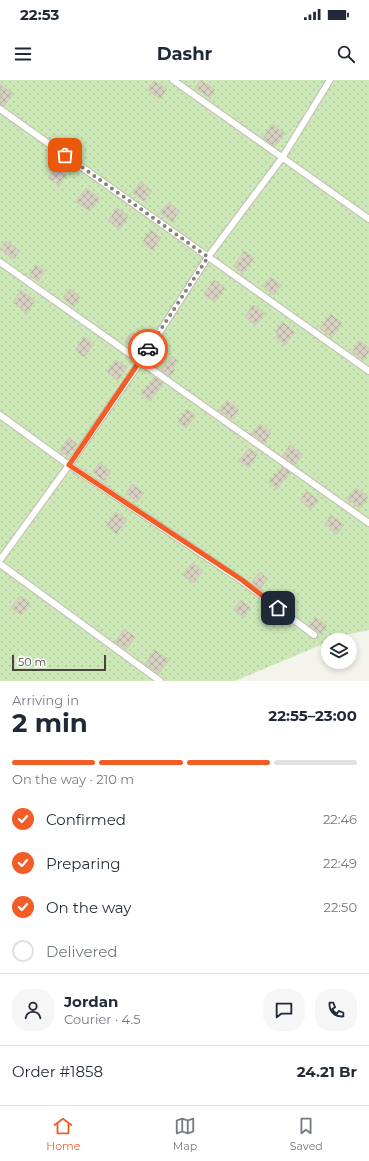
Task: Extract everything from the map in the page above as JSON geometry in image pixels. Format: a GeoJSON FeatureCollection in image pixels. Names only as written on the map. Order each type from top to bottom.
{"type":"FeatureCollection","features":[{"type":"Feature","properties":{"kind":"lane"},"geometry":{"type":"LineString","coordinates":[[173,80],[369,219]]}},
{"type":"Feature","properties":{"kind":"lane"},"geometry":{"type":"LineString","coordinates":[[0,560],[69,465],[140,362],[208,257],[282,158],[330,80]]}},
{"type":"Feature","properties":{"kind":"lane"},"geometry":{"type":"LineString","coordinates":[[0,109],[369,371]]}},
{"type":"Feature","properties":{"kind":"lane"},"geometry":{"type":"LineString","coordinates":[[0,262],[369,523]]}},
{"type":"Feature","properties":{"kind":"lane"},"geometry":{"type":"LineString","coordinates":[[0,415],[69,465],[242,580],[314,635]]}},
{"type":"Feature","properties":{"kind":"lane"},"geometry":{"type":"LineString","coordinates":[[0,564],[160,681]]}},
{"type":"Feature","properties":{"kind":"green space"},"geometry":{"type":"Polygon","coordinates":[[[0,80],[369,80],[369,630],[355,633],[321,633],[321,645],[235,681],[0,681],[0,80]]]}},
{"type":"Feature","properties":{"kind":"building"},"geometry":{"type":"Polygon","coordinates":[[[201,80],[215,90],[210,98],[195,88],[201,80]]]}},
{"type":"Feature","properties":{"kind":"building"},"geometry":{"type":"Polygon","coordinates":[[[154,81],[167,89],[160,99],[148,90],[154,81]]]}},
{"type":"Feature","properties":{"kind":"building"},"geometry":{"type":"Polygon","coordinates":[[[0,84],[13,94],[4,106],[0,105],[0,84]]]}},
{"type":"Feature","properties":{"kind":"building"},"geometry":{"type":"Polygon","coordinates":[[[272,124],[285,133],[275,147],[263,138],[272,124]]]}},
{"type":"Feature","properties":{"kind":"building"},"geometry":{"type":"Polygon","coordinates":[[[56,167],[67,174],[59,185],[48,178],[56,167]]]}},
{"type":"Feature","properties":{"kind":"building"},"geometry":{"type":"Polygon","coordinates":[[[141,182],[152,191],[144,201],[133,193],[141,182]]]}},
{"type":"Feature","properties":{"kind":"building"},"geometry":{"type":"Polygon","coordinates":[[[86,188],[99,198],[90,211],[76,202],[86,188]]]}},
{"type":"Feature","properties":{"kind":"building"},"geometry":{"type":"Polygon","coordinates":[[[168,203],[180,211],[172,222],[160,213],[168,203]]]}},
{"type":"Feature","properties":{"kind":"building"},"geometry":{"type":"Polygon","coordinates":[[[117,208],[128,216],[120,229],[108,221],[117,208]]]}},
{"type":"Feature","properties":{"kind":"building"},"geometry":{"type":"Polygon","coordinates":[[[151,230],[161,238],[152,250],[142,242],[151,230]]]}},
{"type":"Feature","properties":{"kind":"building"},"geometry":{"type":"Polygon","coordinates":[[[6,241],[20,251],[14,259],[0,249],[6,241]]]}},
{"type":"Feature","properties":{"kind":"building"},"geometry":{"type":"Polygon","coordinates":[[[244,251],[254,258],[243,273],[234,266],[244,251]]]}},
{"type":"Feature","properties":{"kind":"building"},"geometry":{"type":"Polygon","coordinates":[[[36,265],[45,271],[38,281],[29,275],[36,265]]]}},
{"type":"Feature","properties":{"kind":"building"},"geometry":{"type":"Polygon","coordinates":[[[270,277],[281,285],[274,295],[263,286],[270,277]]]}},
{"type":"Feature","properties":{"kind":"building"},"geometry":{"type":"Polygon","coordinates":[[[214,280],[225,288],[215,302],[204,294],[214,280]]]}},
{"type":"Feature","properties":{"kind":"building"},"geometry":{"type":"Polygon","coordinates":[[[70,289],[80,297],[73,306],[63,298],[70,289]]]}},
{"type":"Feature","properties":{"kind":"building"},"geometry":{"type":"Polygon","coordinates":[[[21,290],[35,301],[26,313],[13,302],[21,290]]]}},
{"type":"Feature","properties":{"kind":"building"},"geometry":{"type":"Polygon","coordinates":[[[253,305],[265,314],[256,325],[245,317],[253,305]]]}},
{"type":"Feature","properties":{"kind":"building"},"geometry":{"type":"Polygon","coordinates":[[[331,314],[342,323],[332,337],[320,328],[331,314]]]}},
{"type":"Feature","properties":{"kind":"building"},"geometry":{"type":"Polygon","coordinates":[[[283,322],[295,332],[285,345],[276,337],[278,334],[275,332],[283,322]]]}},
{"type":"Feature","properties":{"kind":"building"},"geometry":{"type":"Polygon","coordinates":[[[131,333],[142,340],[136,348],[125,341],[131,333]]]}},
{"type":"Feature","properties":{"kind":"building"},"geometry":{"type":"Polygon","coordinates":[[[84,337],[94,344],[84,357],[75,350],[84,337]]]}},
{"type":"Feature","properties":{"kind":"building"},"geometry":{"type":"Polygon","coordinates":[[[360,341],[369,348],[369,352],[363,360],[352,352],[360,341]]]}},
{"type":"Feature","properties":{"kind":"building"},"geometry":{"type":"Polygon","coordinates":[[[172,356],[178,361],[173,368],[175,370],[170,377],[161,370],[172,356]]]}},
{"type":"Feature","properties":{"kind":"building"},"geometry":{"type":"Polygon","coordinates":[[[116,360],[127,368],[118,380],[107,372],[116,360]]]}},
{"type":"Feature","properties":{"kind":"building"},"geometry":{"type":"Polygon","coordinates":[[[155,377],[163,383],[150,401],[141,394],[155,377]]]}},
{"type":"Feature","properties":{"kind":"building"},"geometry":{"type":"Polygon","coordinates":[[[227,400],[239,410],[230,419],[219,410],[227,400]]]}},
{"type":"Feature","properties":{"kind":"building"},"geometry":{"type":"Polygon","coordinates":[[[187,409],[195,415],[186,428],[178,422],[187,409]]]}},
{"type":"Feature","properties":{"kind":"building"},"geometry":{"type":"Polygon","coordinates":[[[260,424],[271,433],[264,443],[251,434],[260,424]]]}},
{"type":"Feature","properties":{"kind":"building"},"geometry":{"type":"Polygon","coordinates":[[[69,438],[77,444],[67,456],[60,450],[69,438]]]}},
{"type":"Feature","properties":{"kind":"building"},"geometry":{"type":"Polygon","coordinates":[[[290,445],[303,455],[295,465],[282,456],[290,445]]]}},
{"type":"Feature","properties":{"kind":"building"},"geometry":{"type":"Polygon","coordinates":[[[249,448],[258,454],[248,467],[239,461],[249,448]]]}},
{"type":"Feature","properties":{"kind":"building"},"geometry":{"type":"Polygon","coordinates":[[[99,463],[111,472],[104,481],[93,472],[99,463]]]}},
{"type":"Feature","properties":{"kind":"building"},"geometry":{"type":"Polygon","coordinates":[[[282,467],[290,472],[277,489],[269,482],[282,467]]]}},
{"type":"Feature","properties":{"kind":"building"},"geometry":{"type":"Polygon","coordinates":[[[132,484],[144,493],[137,502],[126,493],[132,484]]]}},
{"type":"Feature","properties":{"kind":"building"},"geometry":{"type":"Polygon","coordinates":[[[356,488],[368,497],[360,508],[347,499],[356,488]]]}},
{"type":"Feature","properties":{"kind":"building"},"geometry":{"type":"Polygon","coordinates":[[[307,491],[318,500],[311,509],[300,500],[307,491]]]}},
{"type":"Feature","properties":{"kind":"building"},"geometry":{"type":"Polygon","coordinates":[[[116,512],[127,520],[116,534],[106,526],[116,512]]]}},
{"type":"Feature","properties":{"kind":"building"},"geometry":{"type":"Polygon","coordinates":[[[331,515],[344,525],[337,534],[325,524],[331,515]]]}},
{"type":"Feature","properties":{"kind":"building"},"geometry":{"type":"Polygon","coordinates":[[[192,563],[203,571],[194,583],[183,575],[192,563]]]}},
{"type":"Feature","properties":{"kind":"building"},"geometry":{"type":"Polygon","coordinates":[[[260,572],[268,579],[260,589],[252,582],[260,572]]]}},
{"type":"Feature","properties":{"kind":"building"},"geometry":{"type":"Polygon","coordinates":[[[20,596],[30,603],[21,615],[11,608],[20,596]]]}},
{"type":"Feature","properties":{"kind":"building"},"geometry":{"type":"Polygon","coordinates":[[[241,600],[250,607],[244,617],[234,610],[241,600]]]}},
{"type":"Feature","properties":{"kind":"building"},"geometry":{"type":"Polygon","coordinates":[[[316,617],[327,626],[321,634],[309,626],[316,617]]]}},
{"type":"Feature","properties":{"kind":"building"},"geometry":{"type":"Polygon","coordinates":[[[124,629],[135,637],[126,650],[115,642],[124,629]]]}},
{"type":"Feature","properties":{"kind":"building"},"geometry":{"type":"Polygon","coordinates":[[[155,650],[169,660],[158,674],[145,664],[155,650]]]}},
{"type":"Feature","properties":{"kind":"way so far"},"geometry":{"type":"LineString","coordinates":[[65,155],[208,257],[148,349]]}},
{"type":"Feature","properties":{"kind":"route"},"geometry":{"type":"LineString","coordinates":[[148,349],[69,465],[242,580],[278,608]]}}]}
